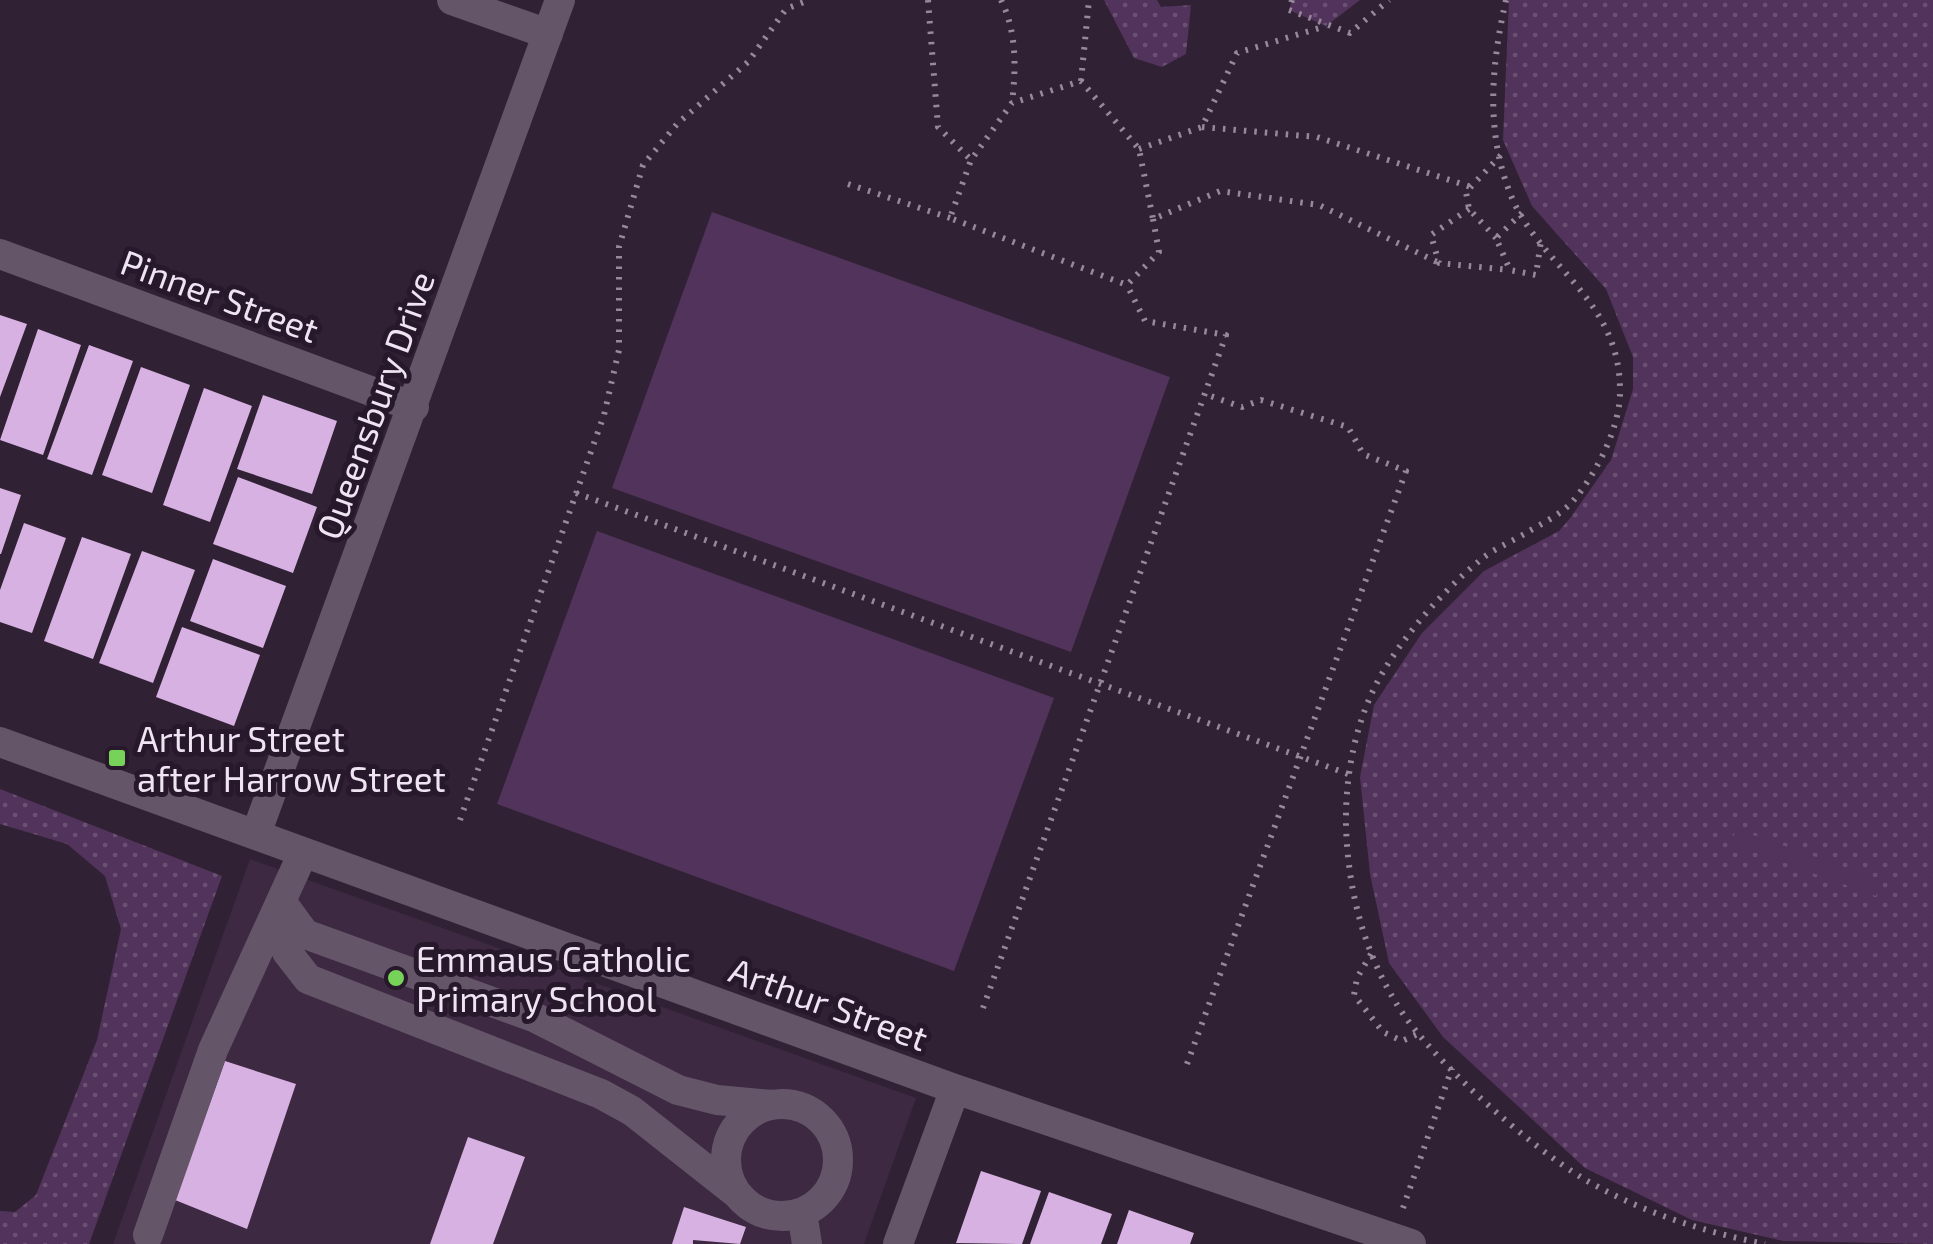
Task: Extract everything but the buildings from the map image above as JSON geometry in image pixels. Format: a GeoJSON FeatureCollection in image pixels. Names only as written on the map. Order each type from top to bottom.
{"type":"FeatureCollection","features":[{"type":"Feature","properties":{"kind":"street"},"geometry":{"type":"LineString","coordinates":[[452,0],[548,34]]}},
{"type":"Feature","properties":{"kind":"street","name":"Queensbury Drive"},"geometry":{"type":"LineString","coordinates":[[256,834],[560,0]]}},
{"type":"Feature","properties":{"kind":"street","name":"Pinner Street"},"geometry":{"type":"LineString","coordinates":[[0,254],[414,407]]}},
{"type":"Feature","properties":{"kind":"street","name":"Arthur Street"},"geometry":{"type":"LineString","coordinates":[[0,742],[954,1088],[1329,1230],[1402,1241]]}},
{"type":"Feature","properties":{"kind":"street"},"geometry":{"type":"LineString","coordinates":[[148,1235],[213,1050],[303,852]]}},
{"type":"Feature","properties":{"kind":"street"},"geometry":{"type":"LineString","coordinates":[[281,902],[305,934],[536,1018],[678,1090],[717,1100],[808,1110],[823,1121],[838,1154],[830,1190],[802,1213],[766,1214],[632,1110],[601,1094],[308,979],[286,952],[281,902]]}},
{"type":"Feature","properties":{"kind":"street"},"geometry":{"type":"LineString","coordinates":[[898,1244],[954,1088]]}},
{"type":"Feature","properties":{"kind":"street"},"geometry":{"type":"LineString","coordinates":[[736,1193],[728,1176],[730,1140],[740,1123],[772,1104]]}},
{"type":"Feature","properties":{"kind":"street"},"geometry":{"type":"LineString","coordinates":[[802,1213],[807,1244]]}},
{"type":"Feature","properties":{"kind":"path"},"geometry":{"type":"LineString","coordinates":[[460,820],[604,416],[619,350],[619,247],[644,165],[677,124],[748,62],[786,10],[809,0]]}},
{"type":"Feature","properties":{"kind":"path"},"geometry":{"type":"LineString","coordinates":[[928,0],[938,127],[971,160]]}},
{"type":"Feature","properties":{"kind":"path"},"geometry":{"type":"LineString","coordinates":[[950,218],[971,160],[1012,103],[1016,75],[1012,21],[1001,0]]}},
{"type":"Feature","properties":{"kind":"path"},"geometry":{"type":"LineString","coordinates":[[1089,0],[1081,82],[1140,149],[1159,252],[1127,285]]}},
{"type":"Feature","properties":{"kind":"path"},"geometry":{"type":"LineString","coordinates":[[1292,0],[1289,10],[1350,33],[1389,0]]}},
{"type":"Feature","properties":{"kind":"path"},"geometry":{"type":"LineString","coordinates":[[1506,0],[1495,49],[1492,119],[1513,199],[1541,240],[1584,289],[1611,340],[1620,392],[1606,449],[1571,504],[1480,559],[1431,610],[1383,671],[1362,716],[1348,774],[1346,842],[1352,897],[1371,954],[1396,1004],[1418,1034],[1452,1068],[1584,1179],[1696,1228],[1765,1244]]}},
{"type":"Feature","properties":{"kind":"path"},"geometry":{"type":"LineString","coordinates":[[1202,127],[1236,53],[1326,26]]}},
{"type":"Feature","properties":{"kind":"path"},"geometry":{"type":"LineString","coordinates":[[1012,103],[1081,82]]}},
{"type":"Feature","properties":{"kind":"path"},"geometry":{"type":"LineString","coordinates":[[1140,149],[1202,127],[1317,137],[1470,187]]}},
{"type":"Feature","properties":{"kind":"path"},"geometry":{"type":"LineString","coordinates":[[1501,156],[1466,192],[1469,209],[1496,238],[1510,270]]}},
{"type":"Feature","properties":{"kind":"path"},"geometry":{"type":"LineString","coordinates":[[848,184],[1127,285],[1144,321],[1226,335],[983,1008]]}},
{"type":"Feature","properties":{"kind":"path"},"geometry":{"type":"LineString","coordinates":[[1154,219],[1220,191],[1319,204],[1439,263],[1536,275],[1541,240]]}},
{"type":"Feature","properties":{"kind":"path"},"geometry":{"type":"LineString","coordinates":[[1439,263],[1431,235],[1469,209]]}},
{"type":"Feature","properties":{"kind":"path"},"geometry":{"type":"LineString","coordinates":[[1496,238],[1522,213]]}},
{"type":"Feature","properties":{"kind":"path"},"geometry":{"type":"LineString","coordinates":[[1187,1064],[1406,470],[1364,454],[1348,426],[1261,400],[1242,406],[1205,394]]}},
{"type":"Feature","properties":{"kind":"path"},"geometry":{"type":"LineString","coordinates":[[576,493],[1348,774]]}},
{"type":"Feature","properties":{"kind":"path"},"geometry":{"type":"LineString","coordinates":[[1371,954],[1357,978],[1354,995],[1383,1032],[1402,1040],[1418,1034]]}},
{"type":"Feature","properties":{"kind":"path"},"geometry":{"type":"LineString","coordinates":[[1402,1241],[1452,1068]]}},
{"type":"Feature","properties":{"kind":"shaded area"},"geometry":{"type":"Polygon","coordinates":[[[1104,0],[1157,0],[1161,7],[1191,5],[1186,54],[1162,67],[1134,58],[1104,0]]]}},
{"type":"Feature","properties":{"kind":"shaded area"},"geometry":{"type":"Polygon","coordinates":[[[1292,0],[1360,0],[1326,26],[1289,10],[1292,0]]]}},
{"type":"Feature","properties":{"kind":"shaded area"},"geometry":{"type":"Polygon","coordinates":[[[1509,0],[1933,0],[1933,1244],[1783,1241],[1692,1220],[1585,1168],[1443,1037],[1389,963],[1370,874],[1360,777],[1374,705],[1422,633],[1484,571],[1559,531],[1571,517],[1611,460],[1633,389],[1633,357],[1606,289],[1532,206],[1503,140],[1509,0]]]}},
{"type":"Feature","properties":{"kind":"shaded area"},"geometry":{"type":"Polygon","coordinates":[[[712,212],[1170,377],[1071,652],[612,488],[712,212]]]}},
{"type":"Feature","properties":{"kind":"shaded area"},"geometry":{"type":"Polygon","coordinates":[[[597,531],[1054,698],[954,971],[497,804],[597,531]]]}},
{"type":"Feature","properties":{"kind":"shaded area"},"geometry":{"type":"Polygon","coordinates":[[[0,789],[222,876],[89,1244],[0,1244],[0,1211],[15,1212],[36,1195],[97,1040],[121,929],[105,876],[67,844],[0,824],[0,789]]]}},
{"type":"Feature","properties":{"kind":"shaded area"},"geometry":{"type":"Polygon","coordinates":[[[1736,829],[1881,880],[1876,896],[1731,843],[1736,829]]]}},
{"type":"Feature","properties":{"kind":"shaded area","name":"Emmaus Catholic Primary School"},"geometry":{"type":"Polygon","coordinates":[[[250,859],[916,1098],[864,1244],[113,1244],[250,859]]]}},
{"type":"Feature","properties":{"kind":"place","name":"Arthur Street after Harrow Street"},"geometry":{"type":"Point","coordinates":[117,758]}},
{"type":"Feature","properties":{"kind":"place","name":"Emmaus Catholic Primary School"},"geometry":{"type":"Point","coordinates":[396,978]}}]}
